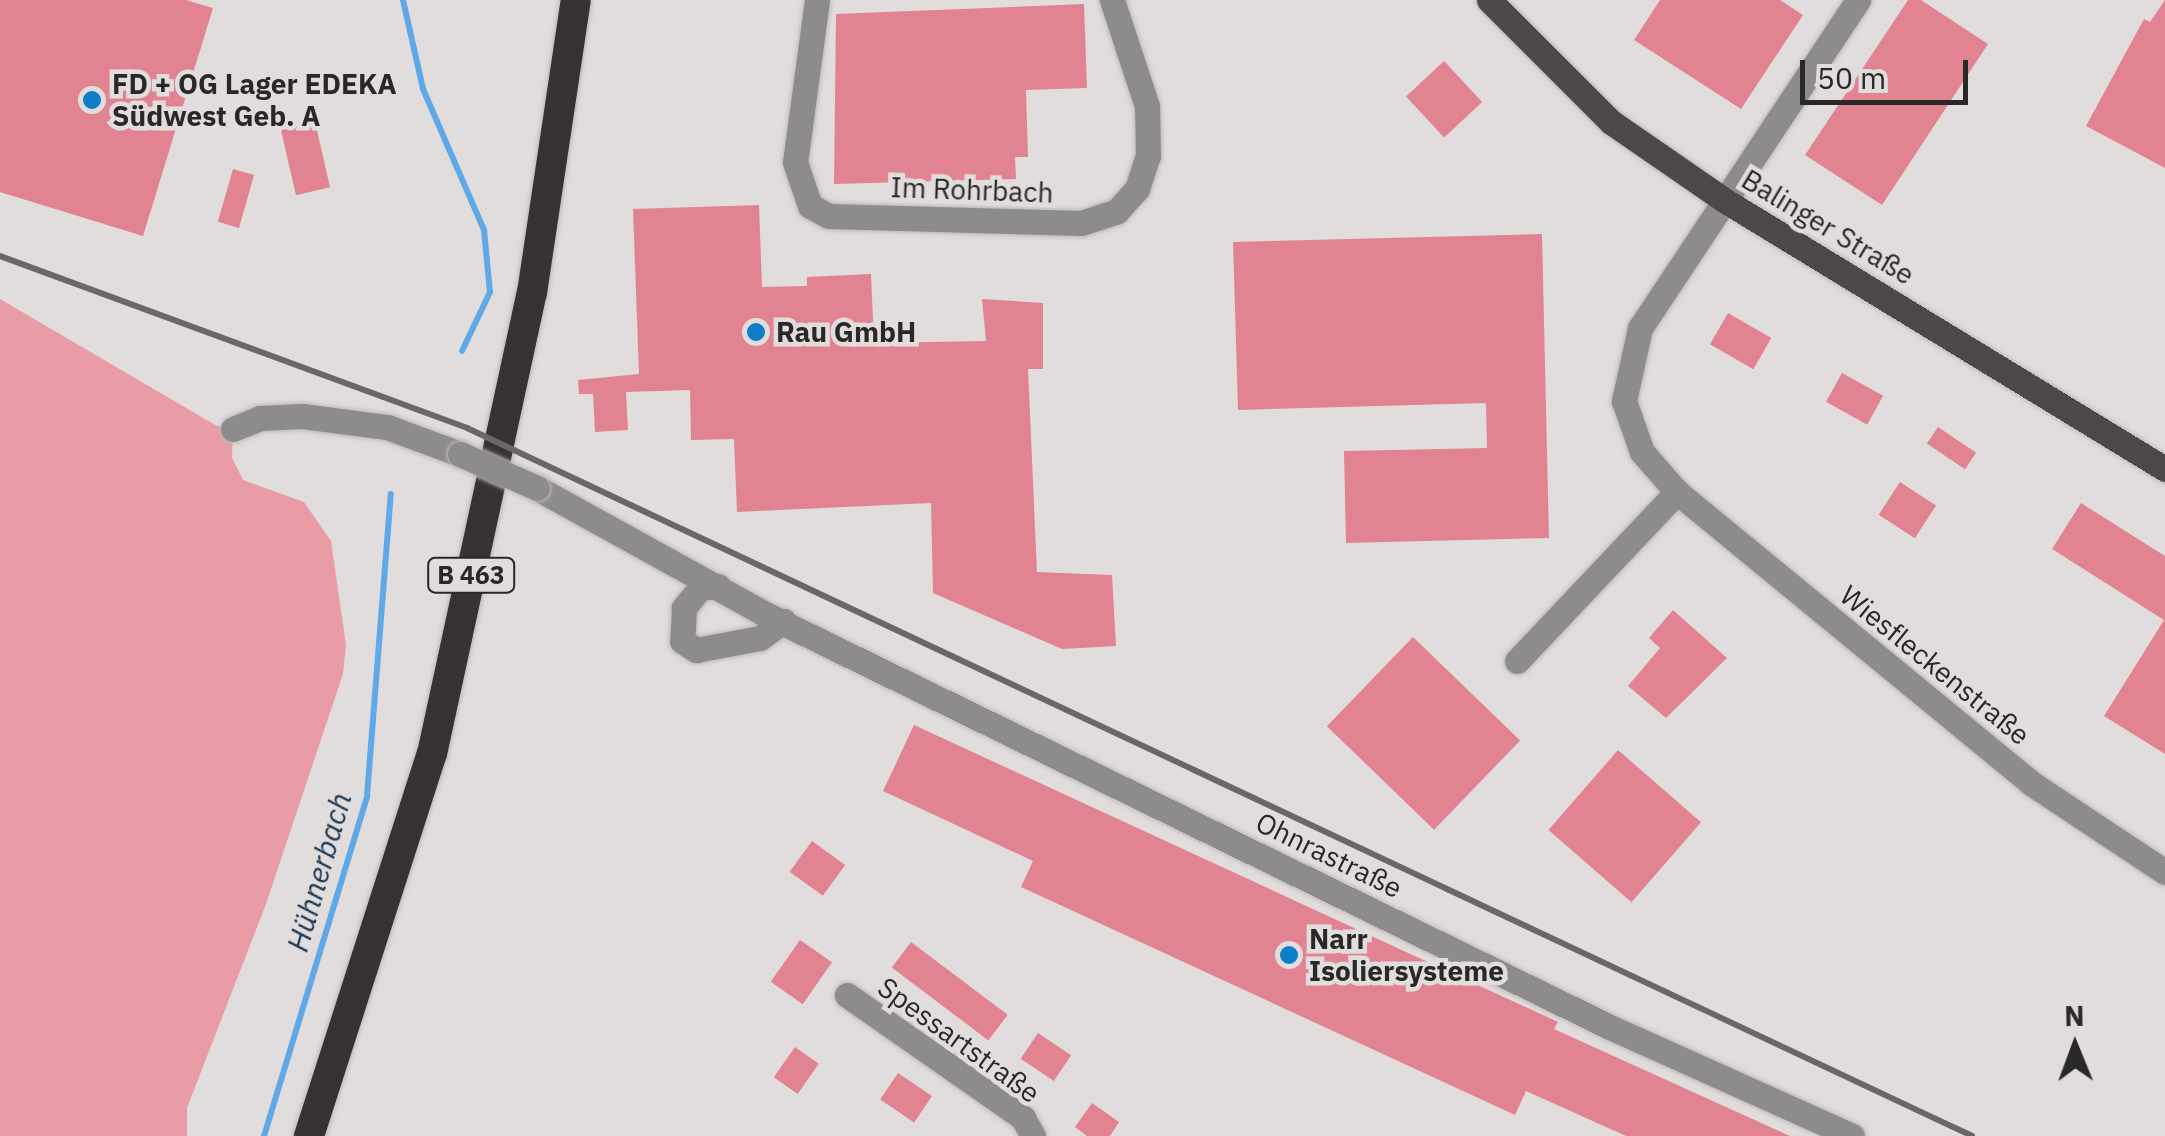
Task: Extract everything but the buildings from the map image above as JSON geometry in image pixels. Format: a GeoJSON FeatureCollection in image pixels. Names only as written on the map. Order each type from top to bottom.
{"type":"FeatureCollection","features":[{"type":"Feature","properties":{"kind":"highway","name":"B 463"},"geometry":{"type":"LineString","coordinates":[[309,1136],[432,754],[532,293],[576,0]]}},
{"type":"Feature","properties":{"kind":"main road","name":"Balinger Straße"},"geometry":{"type":"LineString","coordinates":[[1489,0],[1611,122],[1724,200],[2165,469]]}},
{"type":"Feature","properties":{"kind":"street","name":"Im Rohrbach"},"geometry":{"type":"LineString","coordinates":[[817,0],[795,162],[810,206],[829,216],[1081,223],[1117,211],[1138,189],[1148,156],[1147,106],[1112,0]]}},
{"type":"Feature","properties":{"kind":"street","name":"Wiesfleckenstraße"},"geometry":{"type":"LineString","coordinates":[[1858,0],[1640,328],[1624,401],[1642,452],[1677,492],[2031,783],[2165,872]]}},
{"type":"Feature","properties":{"kind":"street","name":"Ohnrastraße"},"geometry":{"type":"LineString","coordinates":[[234,430],[260,418],[302,416],[387,427],[460,454],[537,488],[782,621],[1612,1028],[1852,1136]]}},
{"type":"Feature","properties":{"kind":"street"},"geometry":{"type":"LineString","coordinates":[[1517,661],[1677,492]]}},
{"type":"Feature","properties":{"kind":"street"},"geometry":{"type":"LineString","coordinates":[[718,586],[700,588],[684,608],[682,641],[696,650],[760,638],[782,621]]}},
{"type":"Feature","properties":{"kind":"street","name":"Spessartstraße"},"geometry":{"type":"LineString","coordinates":[[847,995],[1023,1118],[1033,1136]]}},
{"type":"Feature","properties":{"kind":"shaded area"},"geometry":{"type":"Polygon","coordinates":[[[0,299],[217,426],[233,429],[232,458],[243,480],[304,502],[331,541],[346,645],[343,674],[266,904],[187,1108],[187,1136],[0,1136],[0,299]]]}},
{"type":"Feature","properties":{"kind":"waterway","name":"Hühnerbach"},"geometry":{"type":"LineString","coordinates":[[403,0],[423,89],[484,230],[490,292],[462,351]]}},
{"type":"Feature","properties":{"kind":"waterway","name":"Hühnerbach"},"geometry":{"type":"LineString","coordinates":[[264,1136],[367,796],[391,494]]}},
{"type":"Feature","properties":{"kind":"railway"},"geometry":{"type":"LineString","coordinates":[[0,256],[467,428],[1972,1136]]}},
{"type":"Feature","properties":{"kind":"place","name":"FD + OG Lager EDEKA Südwest Geb. A"},"geometry":{"type":"Point","coordinates":[92,100]}},
{"type":"Feature","properties":{"kind":"place","name":"Rau GmbH"},"geometry":{"type":"Point","coordinates":[756,332]}},
{"type":"Feature","properties":{"kind":"place","name":"Narr Isoliersysteme"},"geometry":{"type":"Point","coordinates":[1289,955]}}]}
